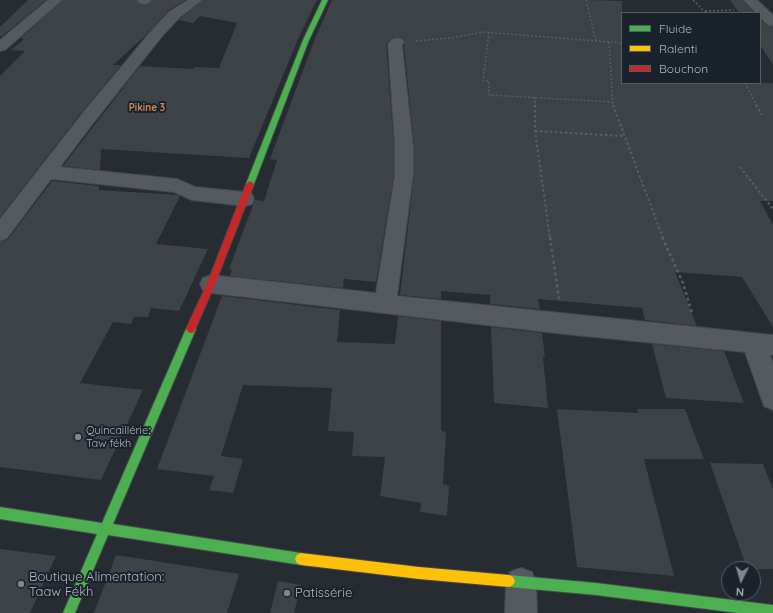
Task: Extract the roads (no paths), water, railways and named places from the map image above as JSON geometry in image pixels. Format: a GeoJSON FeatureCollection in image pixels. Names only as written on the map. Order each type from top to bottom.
{"type":"FeatureCollection","features":[{"type":"Feature","properties":{"kind":"street"},"geometry":{"type":"LineString","coordinates":[[1,45],[56,0]]}},
{"type":"Feature","properties":{"kind":"street"},"geometry":{"type":"LineString","coordinates":[[0,233],[88,118],[165,24],[174,15],[196,0]]}},
{"type":"Feature","properties":{"kind":"street"},"geometry":{"type":"LineString","coordinates":[[69,613],[211,284],[306,40],[325,0]]}},
{"type":"Feature","properties":{"kind":"street"},"geometry":{"type":"LineString","coordinates":[[750,0],[773,22]]}},
{"type":"Feature","properties":{"kind":"street"},"geometry":{"type":"LineString","coordinates":[[385,304],[404,175],[404,146],[395,44],[397,42]]}},
{"type":"Feature","properties":{"kind":"street"},"geometry":{"type":"LineString","coordinates":[[47,172],[177,186],[192,193],[245,199]]}},
{"type":"Feature","properties":{"kind":"street"},"geometry":{"type":"LineString","coordinates":[[211,284],[564,324],[699,336],[763,345],[773,398]]}},
{"type":"Feature","properties":{"kind":"street"},"geometry":{"type":"LineString","coordinates":[[0,513],[282,557],[419,573],[596,589],[773,611]]}},
{"type":"Feature","properties":{"kind":"street"},"geometry":{"type":"LineString","coordinates":[[521,583],[521,613]]}},
{"type":"Feature","properties":{"kind":"place","name":"Quincaillérie: Taw fékh"},"geometry":{"type":"Point","coordinates":[78,437]}},
{"type":"Feature","properties":{"kind":"place","name":"Boutique Alimentation: Taaw Fékh"},"geometry":{"type":"Point","coordinates":[21,584]}},
{"type":"Feature","properties":{"kind":"place","name":"Patissérie"},"geometry":{"type":"Point","coordinates":[287,593]}},
{"type":"Feature","properties":{"kind":"district","name":"Pikine 3"},"geometry":{"type":"Point","coordinates":[147,108]}}]}
